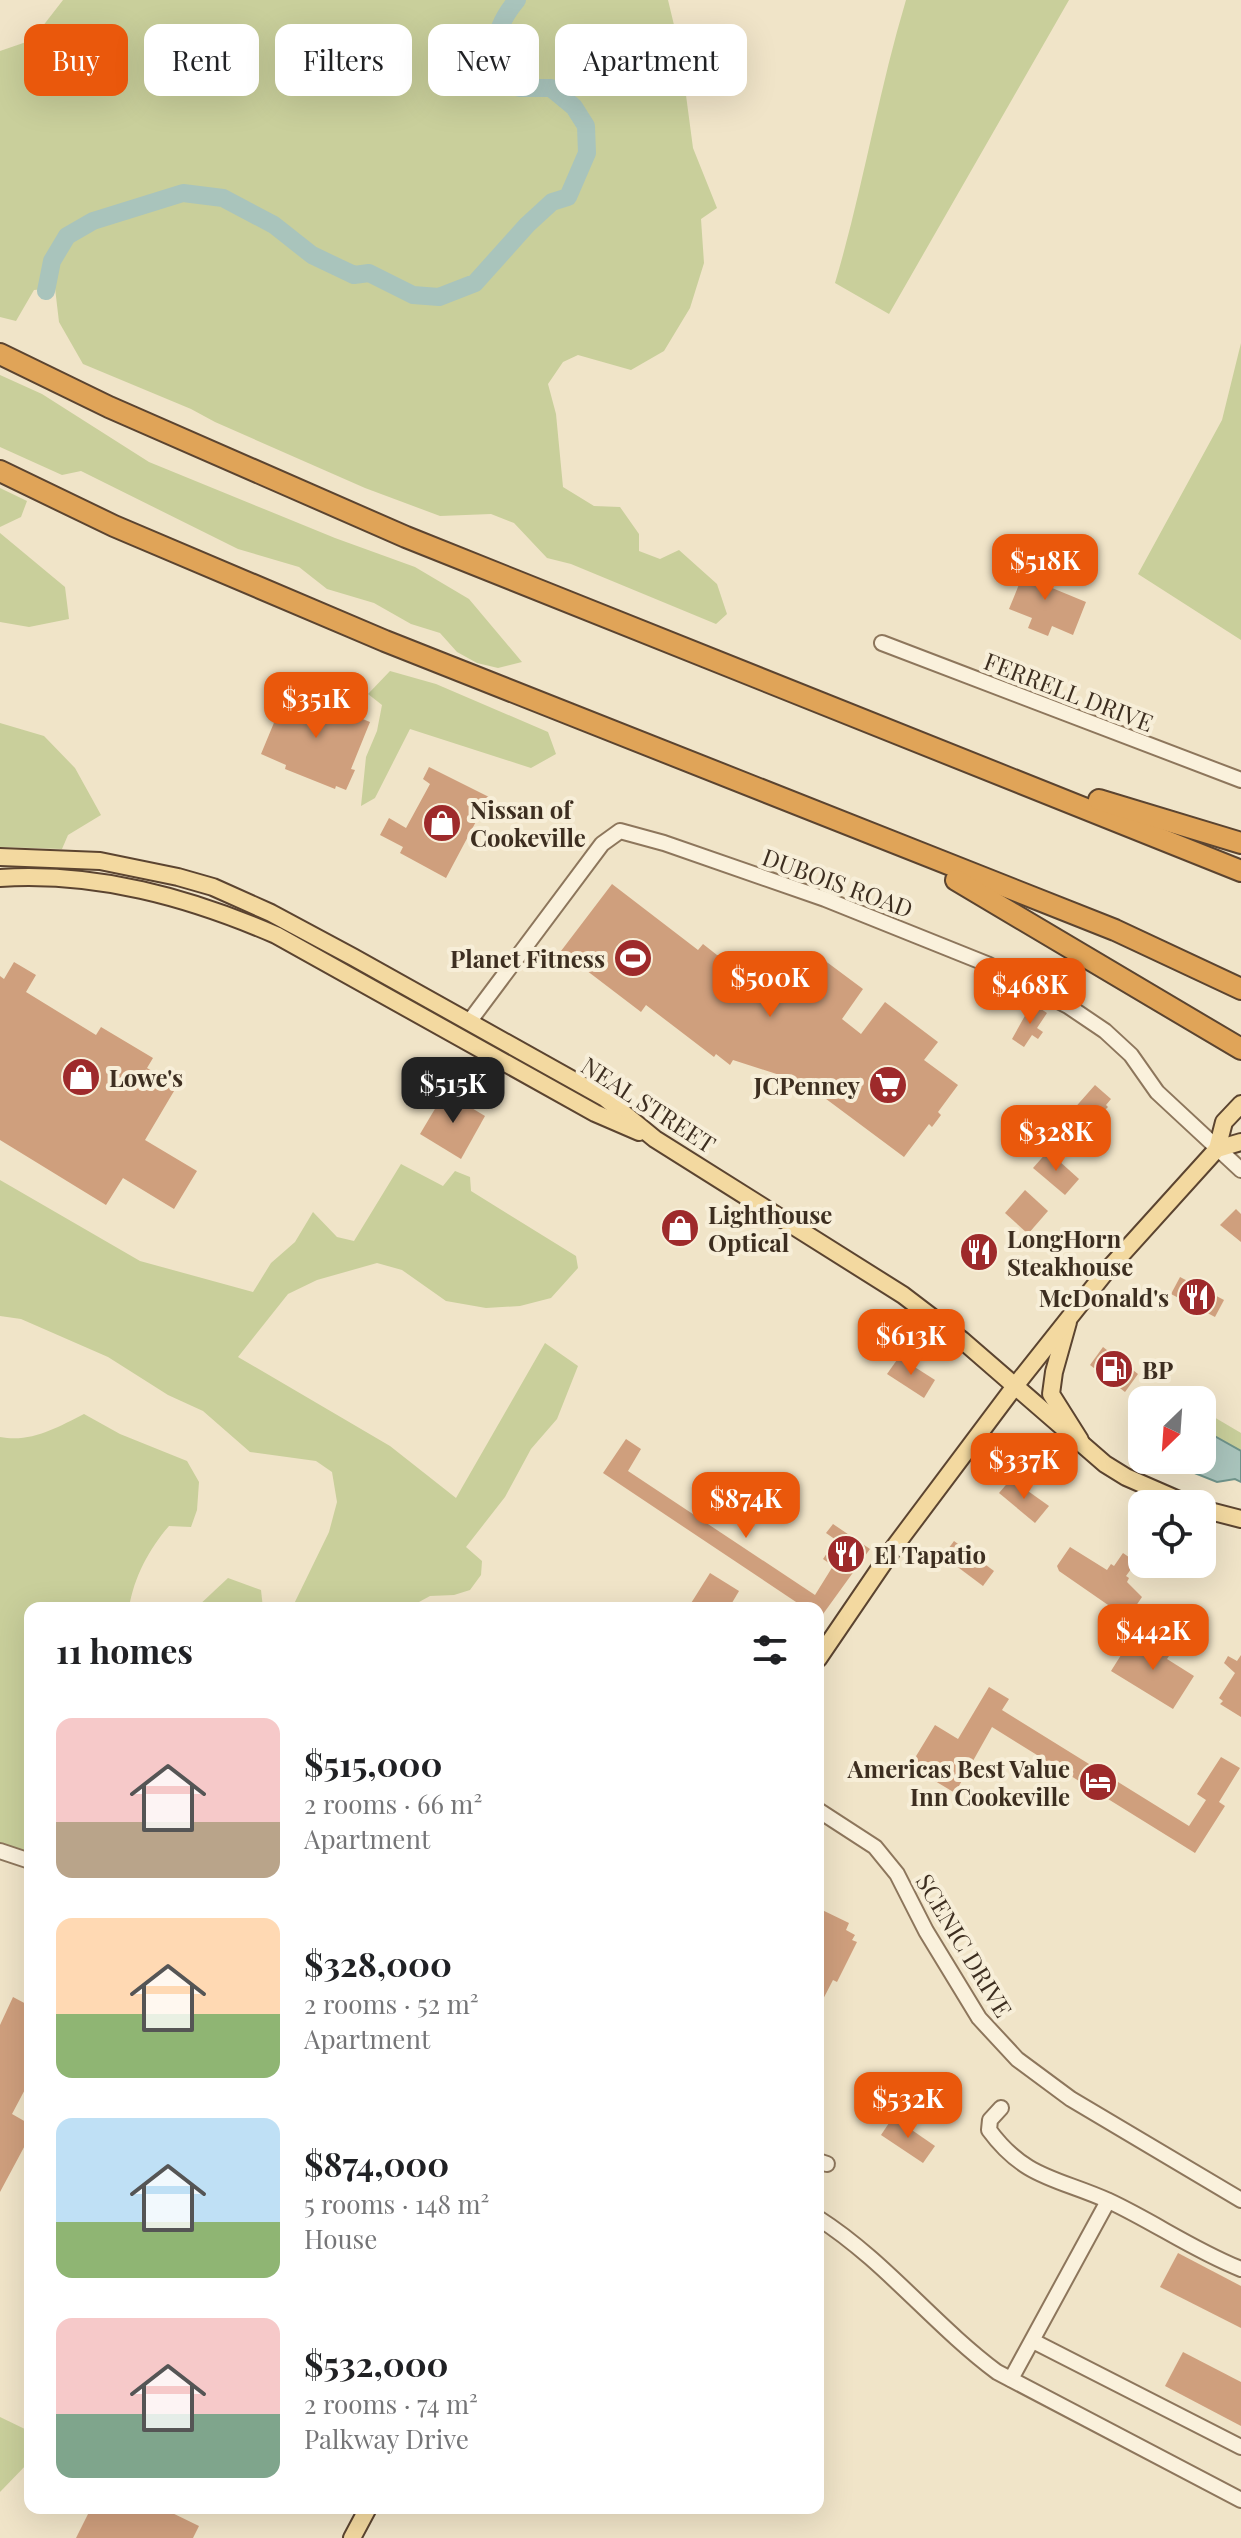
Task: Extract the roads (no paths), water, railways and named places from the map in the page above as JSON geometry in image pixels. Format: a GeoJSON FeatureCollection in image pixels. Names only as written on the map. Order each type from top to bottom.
{"type":"FeatureCollection","features":[{"type":"Feature","properties":{"kind":"highway"},"geometry":{"type":"LineString","coordinates":[[0,354],[109,407],[406,537],[1241,871]]}},
{"type":"Feature","properties":{"kind":"highway"},"geometry":{"type":"LineString","coordinates":[[0,471],[114,526],[371,635],[1115,930],[1241,989]]}},
{"type":"Feature","properties":{"kind":"highway"},"geometry":{"type":"LineString","coordinates":[[949,752],[1241,843]]}},
{"type":"Feature","properties":{"kind":"highway"},"geometry":{"type":"LineString","coordinates":[[874,836],[991,898],[1241,1049]]}},
{"type":"Feature","properties":{"kind":"main road","name":"NEAL STREET"},"geometry":{"type":"LineString","coordinates":[[0,857],[58,857],[143,867],[213,887],[271,913],[605,1098],[655,1139],[903,1295],[962,1340],[1085,1448],[1126,1477],[1156,1490]]}},
{"type":"Feature","properties":{"kind":"main road"},"geometry":{"type":"LineString","coordinates":[[0,878],[73,878],[134,887],[186,900],[276,935],[595,1113],[655,1139]]}},
{"type":"Feature","properties":{"kind":"main road"},"geometry":{"type":"LineString","coordinates":[[824,1650],[895,1546],[1015,1386],[1167,1201],[1217,1149],[1224,1122],[1241,1104]]}},
{"type":"Feature","properties":{"kind":"main road"},"geometry":{"type":"LineString","coordinates":[[1217,1149],[1241,1142]]}},
{"type":"Feature","properties":{"kind":"main road"},"geometry":{"type":"LineString","coordinates":[[1069,1318],[1051,1394],[1085,1448]]}},
{"type":"Feature","properties":{"kind":"main road"},"geometry":{"type":"LineString","coordinates":[[1216,1513],[1241,1519]]}},
{"type":"Feature","properties":{"kind":"main road"},"geometry":{"type":"LineString","coordinates":[[352,2538],[365,2514]]}},
{"type":"Feature","properties":{"kind":"street","name":"FERRELL DRIVE"},"geometry":{"type":"LineString","coordinates":[[882,643],[1241,780]]}},
{"type":"Feature","properties":{"kind":"street","name":"DUBOIS ROAD"},"geometry":{"type":"LineString","coordinates":[[469,1022],[602,844],[620,831],[819,896],[1010,975],[1068,1006],[1105,1031],[1131,1055],[1157,1092],[1217,1149]]}},
{"type":"Feature","properties":{"kind":"street"},"geometry":{"type":"LineString","coordinates":[[1217,1149],[1241,1170]]}},
{"type":"Feature","properties":{"kind":"street","name":"SCENIC DRIVE"},"geometry":{"type":"LineString","coordinates":[[824,1814],[875,1847],[897,1874],[926,1931],[979,2018],[1017,2059],[1071,2099],[1241,2200]]}},
{"type":"Feature","properties":{"kind":"street"},"geometry":{"type":"LineString","coordinates":[[0,1851],[24,1859]]}},
{"type":"Feature","properties":{"kind":"street"},"geometry":{"type":"LineString","coordinates":[[1001,2108],[990,2120],[989,2130],[1004,2150],[1033,2172],[1108,2201],[1241,2269]]}},
{"type":"Feature","properties":{"kind":"street"},"geometry":{"type":"LineString","coordinates":[[1011,2379],[1108,2201]]}},
{"type":"Feature","properties":{"kind":"street"},"geometry":{"type":"LineString","coordinates":[[824,2222],[849,2240],[961,2345],[1011,2379],[1241,2500]]}},
{"type":"Feature","properties":{"kind":"street"},"geometry":{"type":"LineString","coordinates":[[1033,2341],[1241,2447]]}},
{"type":"Feature","properties":{"kind":"water"},"geometry":{"type":"Polygon","coordinates":[[[1216,1437],[1241,1451],[1241,1482],[1235,1479],[1217,1482],[1197,1474],[1216,1474],[1216,1437]]]}},
{"type":"Feature","properties":{"kind":"waterway"},"geometry":{"type":"LineString","coordinates":[[46,291],[52,261],[67,236],[93,221],[183,193],[223,198],[274,225],[312,255],[354,275],[369,273],[413,295],[439,297],[475,283],[527,225],[552,202],[568,197],[587,153],[586,126],[574,107],[551,88],[519,88],[503,66],[497,45],[498,34],[517,0]]}},
{"type":"Feature","properties":{"kind":"place","name":"Nissan of Cookeville"},"geometry":{"type":"Point","coordinates":[442,823]}},
{"type":"Feature","properties":{"kind":"place","name":"Planet Fitness"},"geometry":{"type":"Point","coordinates":[633,958]}},
{"type":"Feature","properties":{"kind":"place","name":"Lowe's"},"geometry":{"type":"Point","coordinates":[81,1077]}},
{"type":"Feature","properties":{"kind":"place","name":"JCPenney"},"geometry":{"type":"Point","coordinates":[888,1085]}},
{"type":"Feature","properties":{"kind":"place","name":"Lighthouse Optical"},"geometry":{"type":"Point","coordinates":[680,1228]}},
{"type":"Feature","properties":{"kind":"place","name":"LongHorn Steakhouse"},"geometry":{"type":"Point","coordinates":[979,1252]}},
{"type":"Feature","properties":{"kind":"place","name":"McDonald's"},"geometry":{"type":"Point","coordinates":[1197,1297]}},
{"type":"Feature","properties":{"kind":"place","name":"BP"},"geometry":{"type":"Point","coordinates":[1114,1369]}},
{"type":"Feature","properties":{"kind":"place","name":"El Tapatio"},"geometry":{"type":"Point","coordinates":[846,1554]}},
{"type":"Feature","properties":{"kind":"place","name":"Americas Best Value Inn Cookeville"},"geometry":{"type":"Point","coordinates":[1098,1782]}}]}
